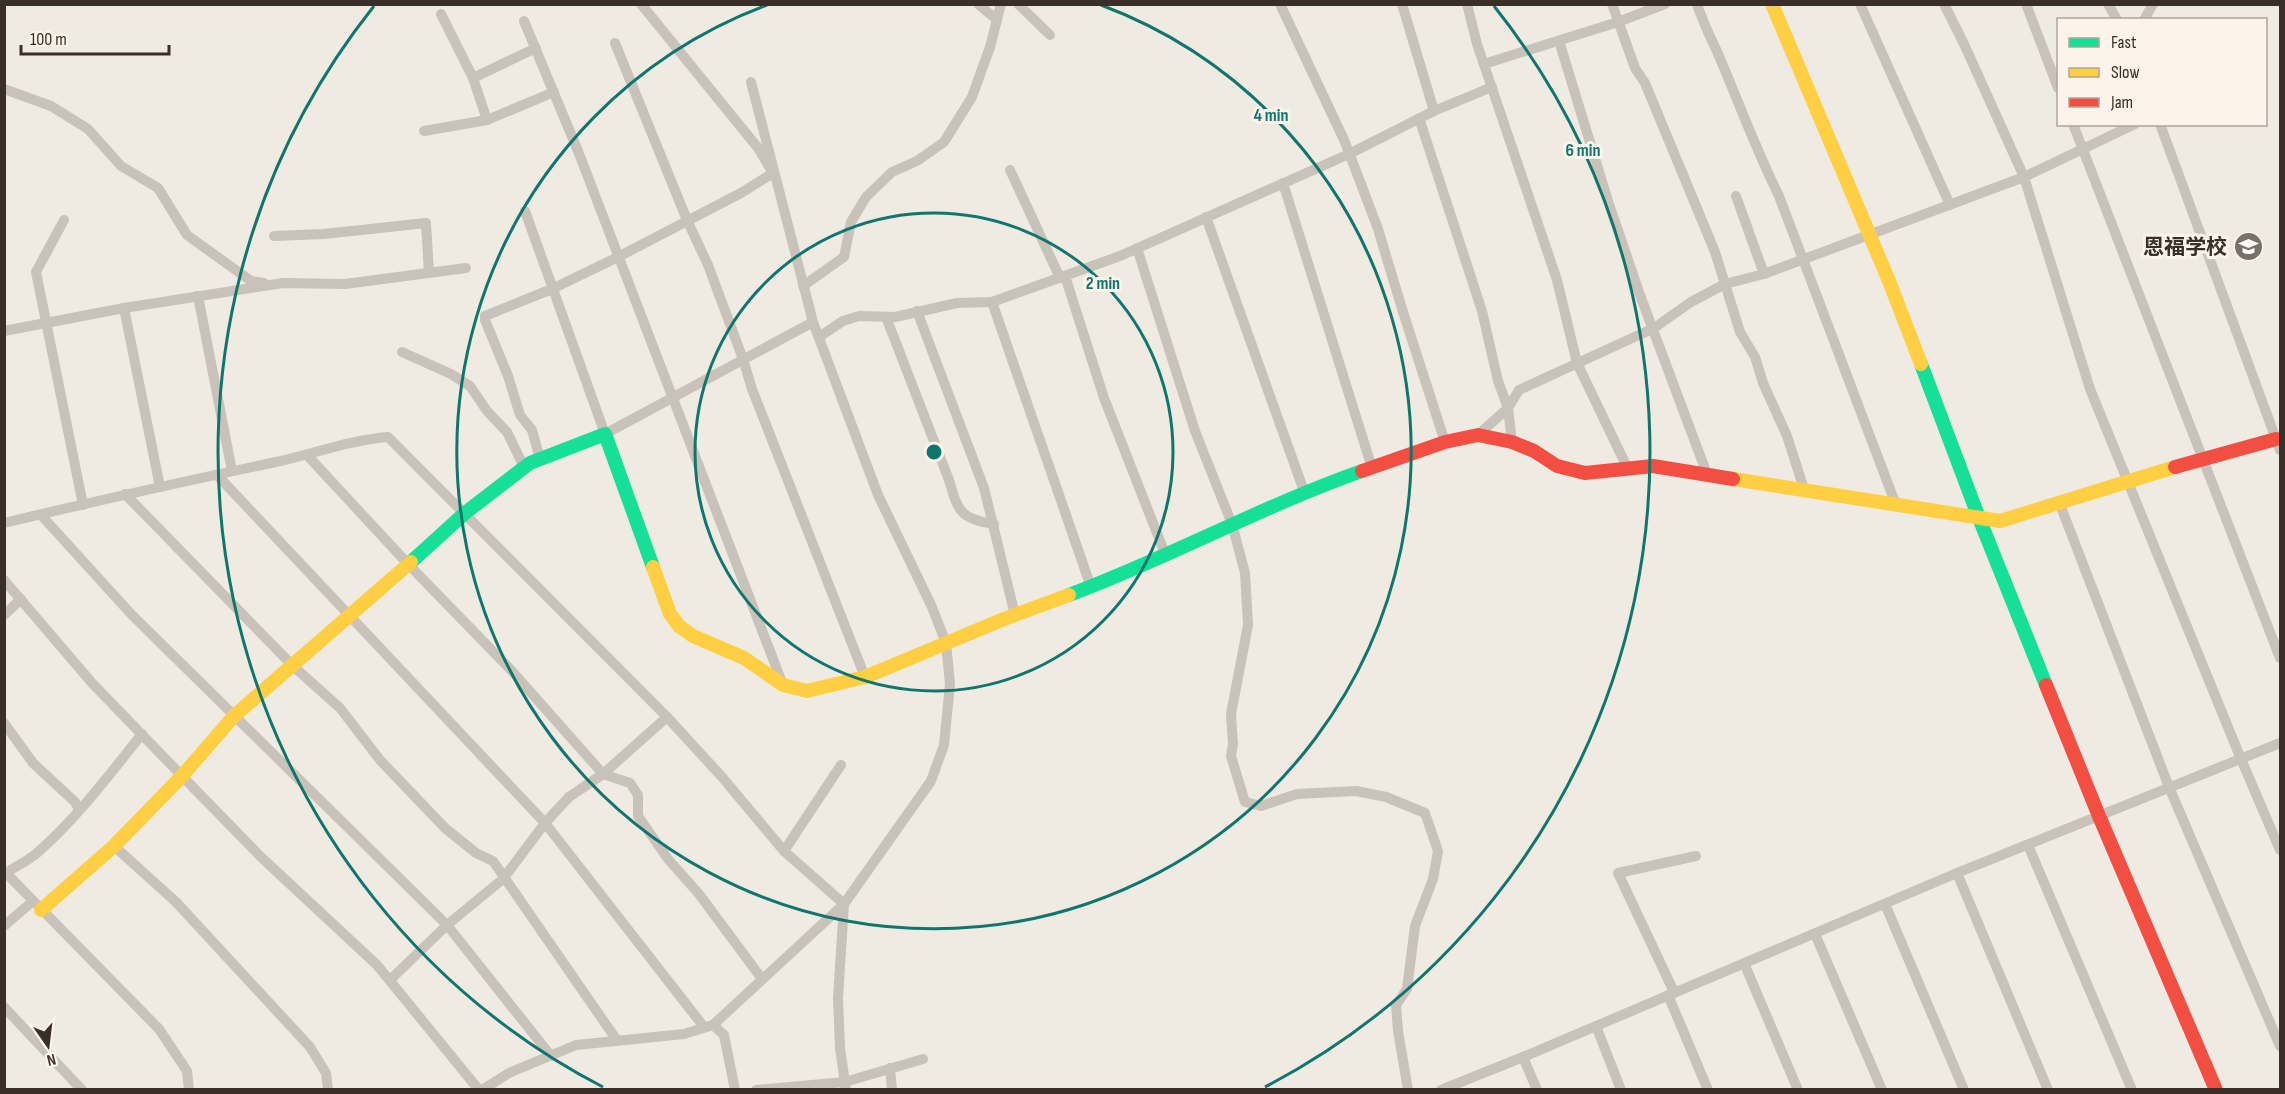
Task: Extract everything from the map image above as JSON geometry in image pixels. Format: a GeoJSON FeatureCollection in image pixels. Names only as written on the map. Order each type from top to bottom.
{"type":"FeatureCollection","features":[{"type":"Feature","properties":{"kind":"street"},"geometry":{"type":"LineString","coordinates":[[640,4],[758,148],[773,173]]}},
{"type":"Feature","properties":{"kind":"street"},"geometry":{"type":"LineString","coordinates":[[978,4],[997,20]]}},
{"type":"Feature","properties":{"kind":"street"},"geometry":{"type":"LineString","coordinates":[[803,286],[844,257],[851,222],[866,196],[892,172],[916,161],[944,142],[972,98],[990,48],[1000,4]]}},
{"type":"Feature","properties":{"kind":"street"},"geometry":{"type":"LineString","coordinates":[[1018,4],[1050,36]]}},
{"type":"Feature","properties":{"kind":"street"},"geometry":{"type":"LineString","coordinates":[[1280,4],[1349,154],[1378,229],[1445,442]]}},
{"type":"Feature","properties":{"kind":"street"},"geometry":{"type":"LineString","coordinates":[[1402,4],[1434,111]]}},
{"type":"Feature","properties":{"kind":"street"},"geometry":{"type":"LineString","coordinates":[[1467,4],[1484,64],[1557,280],[1577,363],[1627,467]]}},
{"type":"Feature","properties":{"kind":"street"},"geometry":{"type":"LineString","coordinates":[[1612,4],[1635,68],[1645,83],[1715,252],[1740,332],[1755,357],[1763,383],[1787,436],[1804,489]]}},
{"type":"Feature","properties":{"kind":"street"},"geometry":{"type":"LineString","coordinates":[[1484,64],[1618,22],[1665,4]]}},
{"type":"Feature","properties":{"kind":"street"},"geometry":{"type":"LineString","coordinates":[[1697,4],[1760,157],[1779,196],[1896,505]]}},
{"type":"Feature","properties":{"kind":"street"},"geometry":{"type":"LineString","coordinates":[[1772,4],[1889,281],[1979,518],[2099,816],[2216,1089]]}},
{"type":"Feature","properties":{"kind":"street"},"geometry":{"type":"LineString","coordinates":[[1860,4],[1950,205]]}},
{"type":"Feature","properties":{"kind":"street"},"geometry":{"type":"LineString","coordinates":[[1944,4],[2024,177],[2090,389],[2280,850]]}},
{"type":"Feature","properties":{"kind":"street"},"geometry":{"type":"LineString","coordinates":[[2026,4],[2057,85]]}},
{"type":"Feature","properties":{"kind":"street"},"geometry":{"type":"LineString","coordinates":[[2109,4],[2116,18]]}},
{"type":"Feature","properties":{"kind":"street"},"geometry":{"type":"LineString","coordinates":[[2145,18],[2153,4]]}},
{"type":"Feature","properties":{"kind":"street"},"geometry":{"type":"LineString","coordinates":[[441,14],[473,78],[487,120]]}},
{"type":"Feature","properties":{"kind":"street"},"geometry":{"type":"LineString","coordinates":[[524,21],[554,92],[783,685]]}},
{"type":"Feature","properties":{"kind":"street"},"geometry":{"type":"LineString","coordinates":[[1559,41],[1608,201],[1640,295],[1707,474]]}},
{"type":"Feature","properties":{"kind":"street"},"geometry":{"type":"LineString","coordinates":[[615,43],[687,220],[708,265],[744,359],[752,388],[865,677]]}},
{"type":"Feature","properties":{"kind":"street"},"geometry":{"type":"LineString","coordinates":[[473,78],[536,48]]}},
{"type":"Feature","properties":{"kind":"street"},"geometry":{"type":"LineString","coordinates":[[4,580],[92,683],[142,735],[261,857],[377,965],[480,1089],[509,1073],[576,1045],[616,1039],[684,1034],[709,1026],[844,904],[931,781],[944,745],[950,684],[946,643],[932,607],[878,495],[813,322],[773,173],[752,82]]}},
{"type":"Feature","properties":{"kind":"street"},"geometry":{"type":"LineString","coordinates":[[819,337],[843,321],[859,316],[895,317],[957,303],[992,302],[1063,277],[1137,248],[1349,154],[1434,111],[1492,87]]}},
{"type":"Feature","properties":{"kind":"street"},"geometry":{"type":"LineString","coordinates":[[4,89],[51,106],[87,129],[121,166],[158,188],[188,235],[251,280],[273,285]]}},
{"type":"Feature","properties":{"kind":"street"},"geometry":{"type":"LineString","coordinates":[[424,131],[487,120],[554,92]]}},
{"type":"Feature","properties":{"kind":"street"},"geometry":{"type":"LineString","coordinates":[[1419,118],[1482,311],[1498,381],[1508,408],[1512,442]]}},
{"type":"Feature","properties":{"kind":"street"},"geometry":{"type":"LineString","coordinates":[[2074,126],[2280,658]]}},
{"type":"Feature","properties":{"kind":"street"},"geometry":{"type":"LineString","coordinates":[[1478,435],[1508,408],[1519,390],[1654,328],[1690,302],[1725,284],[1764,274],[2024,177],[2131,126]]}},
{"type":"Feature","properties":{"kind":"street"},"geometry":{"type":"LineString","coordinates":[[525,211],[670,614],[679,626],[693,636],[744,658],[783,685],[807,691],[865,677],[1015,615],[1121,576],[1232,524],[1305,494],[1445,442],[1478,435],[1512,442],[1534,451],[1557,466],[1586,473],[1653,466],[2000,521],[2201,459],[2278,444],[2161,126]]}},
{"type":"Feature","properties":{"kind":"street"},"geometry":{"type":"LineString","coordinates":[[1010,170],[1063,277],[1104,398],[1166,556]]}},
{"type":"Feature","properties":{"kind":"street"},"geometry":{"type":"LineString","coordinates":[[540,459],[532,430],[517,408],[508,376],[484,320],[485,316],[552,289],[618,257],[741,193],[773,173]]}},
{"type":"Feature","properties":{"kind":"street"},"geometry":{"type":"LineString","coordinates":[[1283,183],[1371,468]]}},
{"type":"Feature","properties":{"kind":"street"},"geometry":{"type":"LineString","coordinates":[[1736,196],[1764,274]]}},
{"type":"Feature","properties":{"kind":"street"},"geometry":{"type":"LineString","coordinates":[[1206,217],[1305,494]]}},
{"type":"Feature","properties":{"kind":"street"},"geometry":{"type":"LineString","coordinates":[[64,220],[36,272],[83,505]]}},
{"type":"Feature","properties":{"kind":"street"},"geometry":{"type":"LineString","coordinates":[[274,236],[324,234],[426,223],[429,273]]}},
{"type":"Feature","properties":{"kind":"street"},"geometry":{"type":"LineString","coordinates":[[1137,248],[1195,431],[1232,524],[1245,573],[1248,625],[1231,714],[1233,744],[1231,756],[1245,802],[1261,806],[1297,794],[1356,791],[1386,797],[1425,813],[1434,836],[1438,851],[1433,879],[1415,926],[1407,989],[1396,1005],[1408,1089]]}},
{"type":"Feature","properties":{"kind":"street"},"geometry":{"type":"LineString","coordinates":[[4,331],[124,308],[273,285],[345,284],[466,268]]}},
{"type":"Feature","properties":{"kind":"street"},"geometry":{"type":"LineString","coordinates":[[198,296],[232,471]]}},
{"type":"Feature","properties":{"kind":"street"},"geometry":{"type":"LineString","coordinates":[[992,302],[1091,587]]}},
{"type":"Feature","properties":{"kind":"street"},"geometry":{"type":"LineString","coordinates":[[124,308],[160,487]]}},
{"type":"Feature","properties":{"kind":"street"},"geometry":{"type":"LineString","coordinates":[[917,311],[984,488],[1015,615]]}},
{"type":"Feature","properties":{"kind":"street"},"geometry":{"type":"LineString","coordinates":[[886,317],[957,506],[964,516],[976,522],[994,524]]}},
{"type":"Feature","properties":{"kind":"street"},"geometry":{"type":"LineString","coordinates":[[4,926],[37,905],[114,846],[182,776],[234,716],[350,617],[465,513],[525,467],[604,434],[813,322]]}},
{"type":"Feature","properties":{"kind":"street"},"geometry":{"type":"LineString","coordinates":[[402,351],[451,374],[470,386],[487,411],[507,432],[525,467]]}},
{"type":"Feature","properties":{"kind":"street"},"geometry":{"type":"LineString","coordinates":[[5,521],[41,515],[307,455],[371,438],[388,437],[667,717],[722,777],[784,851],[844,904]]}},
{"type":"Feature","properties":{"kind":"street"},"geometry":{"type":"LineString","coordinates":[[307,455],[511,670],[603,774],[630,783],[638,795],[638,816],[668,859],[699,894],[762,979]]}},
{"type":"Feature","properties":{"kind":"street"},"geometry":{"type":"LineString","coordinates":[[217,475],[545,823],[709,1026],[724,1035],[735,1089]]}},
{"type":"Feature","properties":{"kind":"street"},"geometry":{"type":"LineString","coordinates":[[125,495],[293,666],[340,708],[380,760],[445,828],[476,853],[493,861],[503,879],[616,1039]]}},
{"type":"Feature","properties":{"kind":"street"},"geometry":{"type":"LineString","coordinates":[[2059,502],[2169,788],[2280,1046]]}},
{"type":"Feature","properties":{"kind":"street"},"geometry":{"type":"LineString","coordinates":[[41,515],[132,615],[447,925],[550,1056]]}},
{"type":"Feature","properties":{"kind":"street"},"geometry":{"type":"LineString","coordinates":[[4,615],[21,600]]}},
{"type":"Feature","properties":{"kind":"street"},"geometry":{"type":"LineString","coordinates":[[390,981],[447,925],[503,879],[545,823],[569,797],[603,774],[667,717]]}},
{"type":"Feature","properties":{"kind":"street"},"geometry":{"type":"LineString","coordinates":[[4,723],[33,763],[75,802],[79,810]]}},
{"type":"Feature","properties":{"kind":"street"},"geometry":{"type":"LineString","coordinates":[[142,735],[79,810],[35,854],[5,872],[159,1029],[187,1071],[189,1089]]}},
{"type":"Feature","properties":{"kind":"street"},"geometry":{"type":"LineString","coordinates":[[1446,1088],[1957,873],[2280,743]]}},
{"type":"Feature","properties":{"kind":"street"},"geometry":{"type":"LineString","coordinates":[[784,851],[841,765]]}},
{"type":"Feature","properties":{"kind":"street"},"geometry":{"type":"LineString","coordinates":[[2028,845],[2132,1089]]}},
{"type":"Feature","properties":{"kind":"street"},"geometry":{"type":"LineString","coordinates":[[114,846],[176,902],[310,1047],[326,1073],[328,1089]]}},
{"type":"Feature","properties":{"kind":"street"},"geometry":{"type":"LineString","coordinates":[[1696,856],[1618,873],[1671,993],[1708,1089]]}},
{"type":"Feature","properties":{"kind":"street"},"geometry":{"type":"LineString","coordinates":[[1957,873],[2048,1089]]}},
{"type":"Feature","properties":{"kind":"street"},"geometry":{"type":"LineString","coordinates":[[844,904],[838,998],[840,1048],[845,1086]]}},
{"type":"Feature","properties":{"kind":"street"},"geometry":{"type":"LineString","coordinates":[[1885,904],[1964,1089]]}},
{"type":"Feature","properties":{"kind":"street"},"geometry":{"type":"LineString","coordinates":[[1815,934],[1882,1089]]}},
{"type":"Feature","properties":{"kind":"street"},"geometry":{"type":"LineString","coordinates":[[1744,963],[1798,1089]]}},
{"type":"Feature","properties":{"kind":"street"},"geometry":{"type":"LineString","coordinates":[[4,1007],[82,1089]]}},
{"type":"Feature","properties":{"kind":"street"},"geometry":{"type":"LineString","coordinates":[[1596,1026],[1621,1089]]}},
{"type":"Feature","properties":{"kind":"street"},"geometry":{"type":"LineString","coordinates":[[1523,1057],[1537,1089]]}},
{"type":"Feature","properties":{"kind":"street"},"geometry":{"type":"LineString","coordinates":[[756,1089],[845,1086],[890,1068],[923,1059]]}},
{"type":"Feature","properties":{"kind":"street"},"geometry":{"type":"LineString","coordinates":[[890,1068],[892,1089]]}},
{"type":"Feature","properties":{"kind":"traffic: fast"},"geometry":{"type":"LineString","coordinates":[[1921,364],[1979,518],[2046,685]]}},
{"type":"Feature","properties":{"kind":"traffic: fast"},"geometry":{"type":"LineString","coordinates":[[411,562],[465,513],[530,463],[605,434],[653,567]]}},
{"type":"Feature","properties":{"kind":"traffic: fast"},"geometry":{"type":"LineString","coordinates":[[1069,595],[1143,565],[1288,500],[1362,471]]}},
{"type":"Feature","properties":{"kind":"traffic: slow"},"geometry":{"type":"LineString","coordinates":[[1772,4],[1889,281],[1921,364]]}},
{"type":"Feature","properties":{"kind":"traffic: slow"},"geometry":{"type":"LineString","coordinates":[[1733,479],[2000,521],[2175,467]]}},
{"type":"Feature","properties":{"kind":"traffic: slow"},"geometry":{"type":"LineString","coordinates":[[41,910],[114,846],[182,776],[234,716],[411,562]]}},
{"type":"Feature","properties":{"kind":"traffic: slow"},"geometry":{"type":"LineString","coordinates":[[653,567],[670,614],[679,626],[693,636],[744,658],[783,685],[807,691],[865,677],[1004,619],[1069,595]]}},
{"type":"Feature","properties":{"kind":"traffic: jam"},"geometry":{"type":"LineString","coordinates":[[1362,471],[1445,442],[1478,435],[1512,442],[1534,451],[1557,466],[1585,473],[1653,466],[1733,479]]}},
{"type":"Feature","properties":{"kind":"traffic: jam"},"geometry":{"type":"LineString","coordinates":[[2175,467],[2276,439]]}},
{"type":"Feature","properties":{"kind":"traffic: jam"},"geometry":{"type":"LineString","coordinates":[[2046,685],[2099,816],[2216,1090]]}},
{"type":"Feature","properties":{"kind":"place","name":"恩福学校"},"geometry":{"type":"Point","coordinates":[2248,247]}}]}
